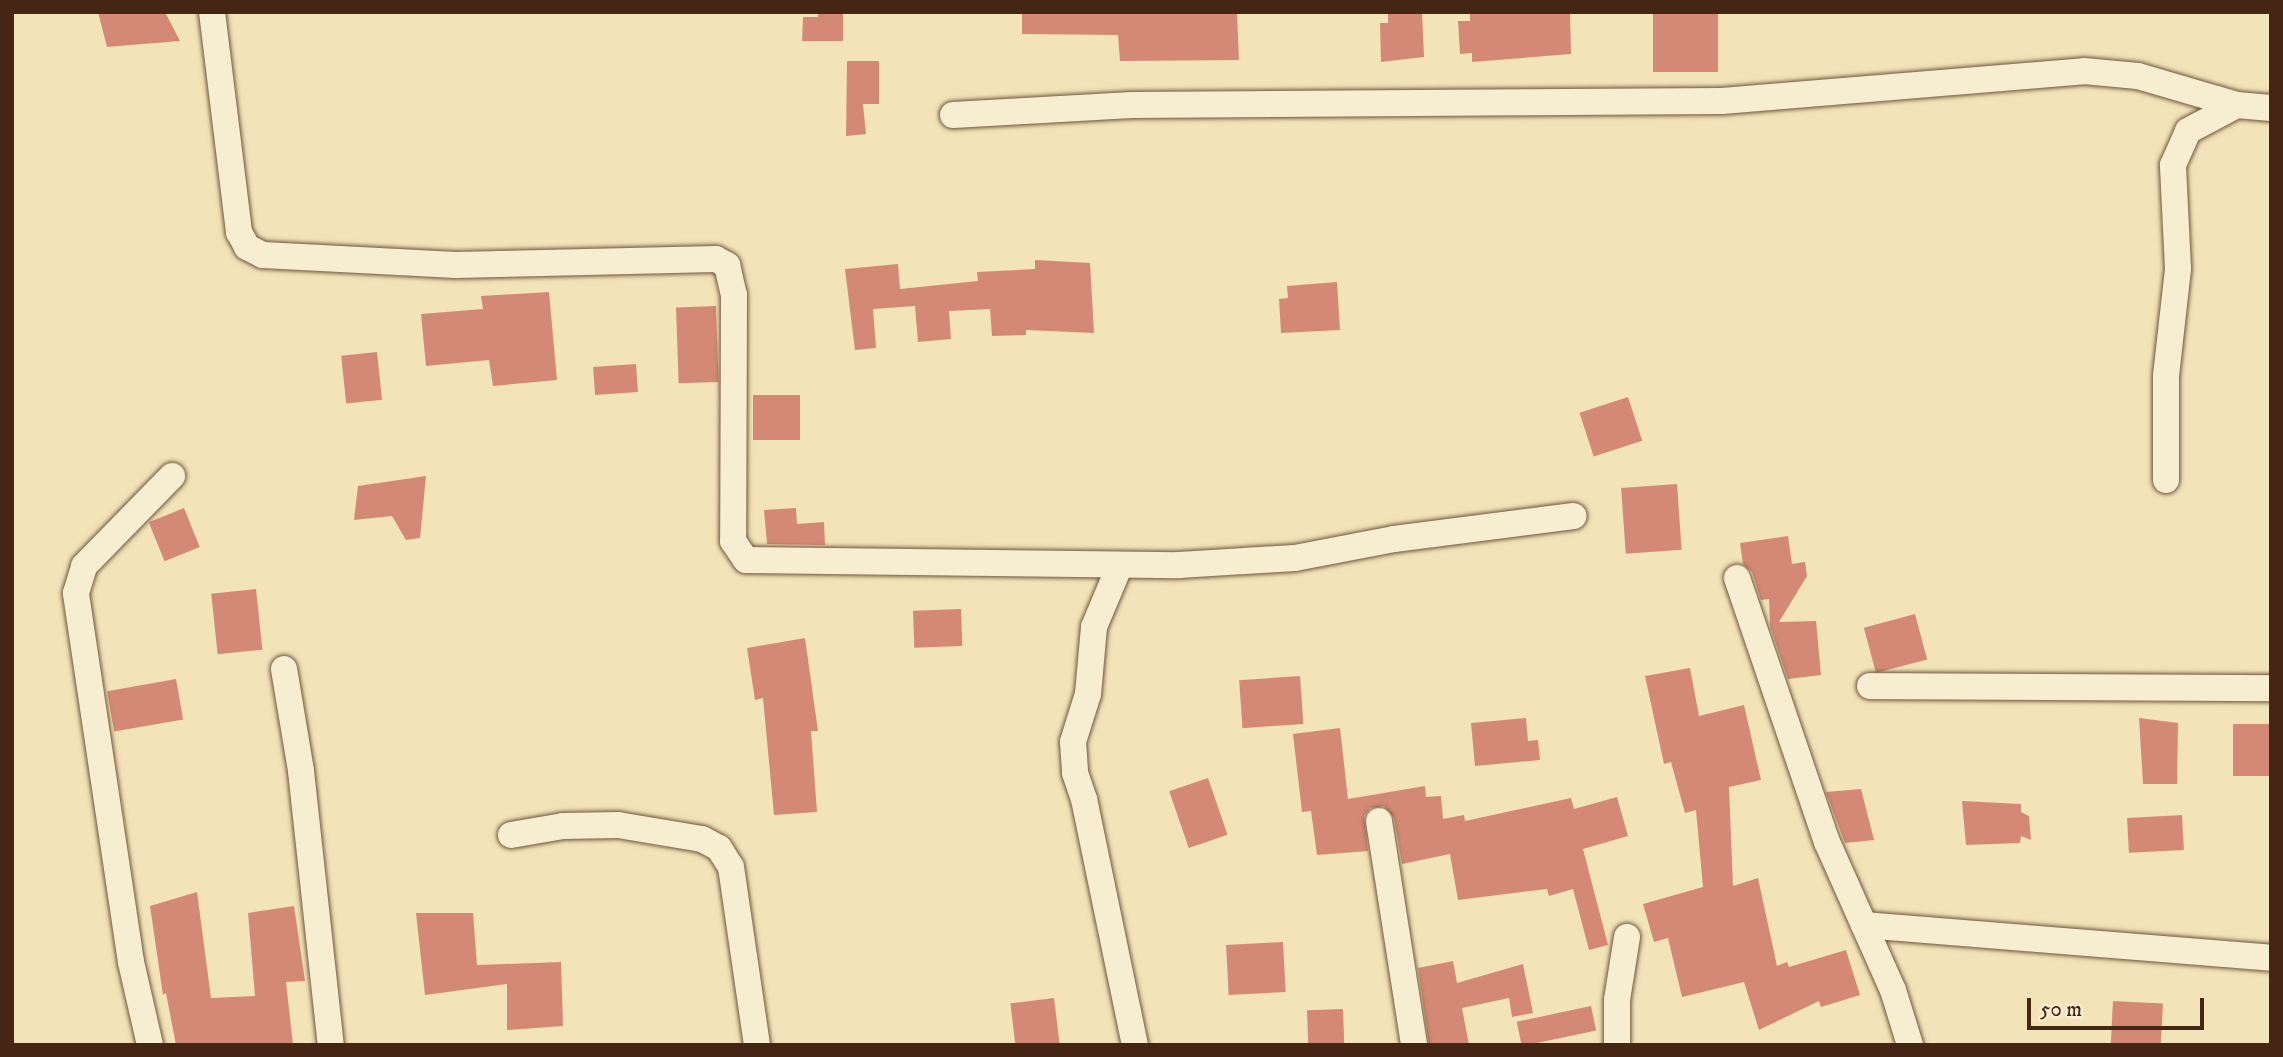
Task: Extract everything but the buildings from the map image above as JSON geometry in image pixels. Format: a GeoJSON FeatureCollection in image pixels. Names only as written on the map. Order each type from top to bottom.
{"type":"FeatureCollection","features":[{"type":"Feature","properties":{"kind":"street"},"geometry":{"type":"LineString","coordinates":[[212,12],[239,232],[247,247],[263,255],[456,265],[716,259],[727,265],[734,295],[733,541],[746,560],[1120,565],[1295,558],[1394,539],[1574,516]]}},
{"type":"Feature","properties":{"kind":"street"},"geometry":{"type":"LineString","coordinates":[[953,115],[1132,105],[1722,101],[2084,71],[2138,76],[2237,105],[2271,108]]}},
{"type":"Feature","properties":{"kind":"street"},"geometry":{"type":"LineString","coordinates":[[2166,480],[2166,376],[2178,269],[2173,165],[2188,131],[2237,105]]}},
{"type":"Feature","properties":{"kind":"street"},"geometry":{"type":"LineString","coordinates":[[150,1045],[131,962],[76,593],[84,566],[96,551],[172,476]]}},
{"type":"Feature","properties":{"kind":"street"},"geometry":{"type":"LineString","coordinates":[[1120,565],[1094,627],[1088,694],[1073,742],[1075,773],[1084,799],[1135,1045]]}},
{"type":"Feature","properties":{"kind":"street"},"geometry":{"type":"LineString","coordinates":[[1737,578],[1827,842],[1893,990],[1910,1045]]}},
{"type":"Feature","properties":{"kind":"street"},"geometry":{"type":"LineString","coordinates":[[284,669],[301,771],[331,1045]]}},
{"type":"Feature","properties":{"kind":"street"},"geometry":{"type":"LineString","coordinates":[[1870,686],[2271,688]]}},
{"type":"Feature","properties":{"kind":"street"},"geometry":{"type":"LineString","coordinates":[[1379,821],[1414,1045]]}},
{"type":"Feature","properties":{"kind":"street"},"geometry":{"type":"LineString","coordinates":[[511,835],[562,826],[618,825],[702,839],[719,848],[731,867],[757,1045]]}},
{"type":"Feature","properties":{"kind":"street"},"geometry":{"type":"LineString","coordinates":[[1864,925],[2271,958]]}},
{"type":"Feature","properties":{"kind":"street"},"geometry":{"type":"LineString","coordinates":[[1617,1045],[1617,1000],[1627,937]]}}]}
